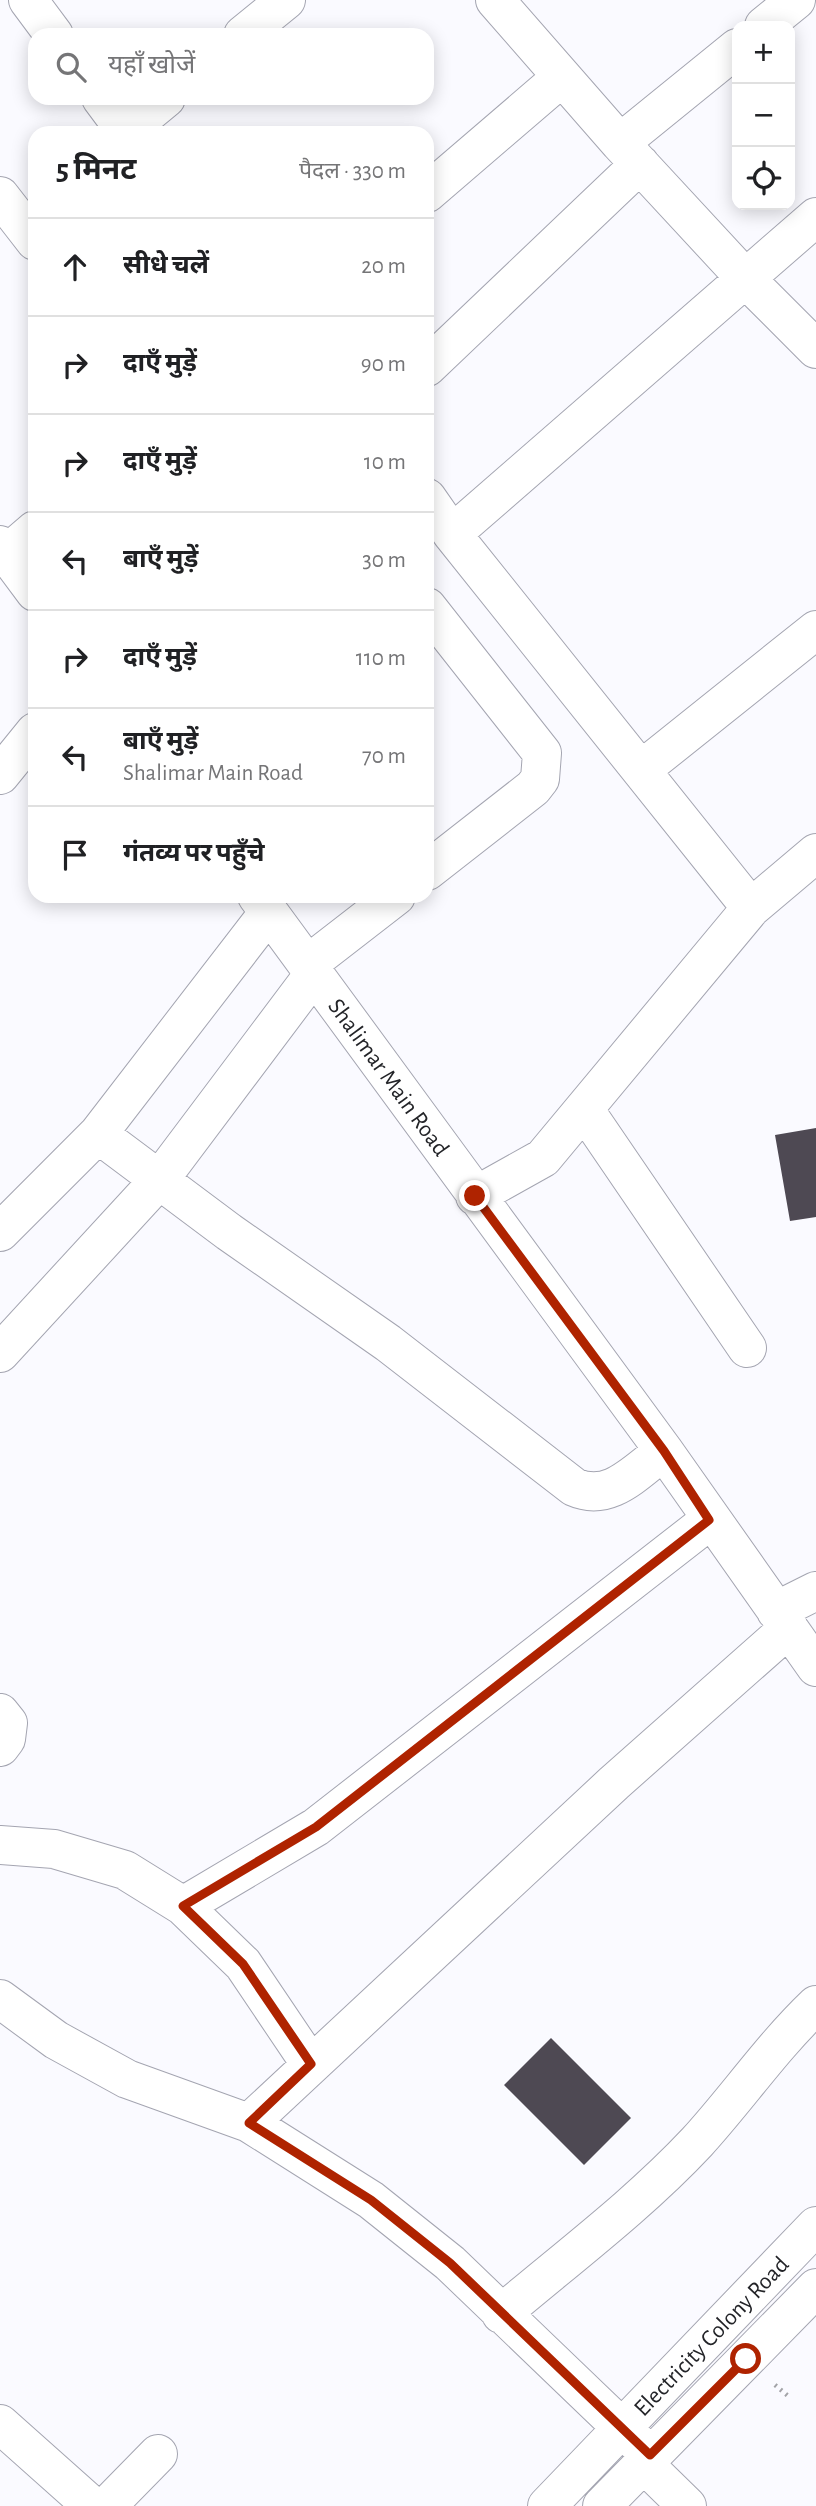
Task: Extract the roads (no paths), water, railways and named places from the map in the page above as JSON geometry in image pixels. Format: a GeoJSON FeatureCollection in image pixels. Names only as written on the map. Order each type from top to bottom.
{"type":"FeatureCollection","features":[{"type":"Feature","properties":{"kind":"street"},"geometry":{"type":"LineString","coordinates":[[27,0],[49,28]]}},
{"type":"Feature","properties":{"kind":"street"},"geometry":{"type":"LineString","coordinates":[[252,28],[286,0]]}},
{"type":"Feature","properties":{"kind":"street"},"geometry":{"type":"LineString","coordinates":[[770,21],[796,0]]}},
{"type":"Feature","properties":{"kind":"street"},"geometry":{"type":"LineString","coordinates":[[512,6],[562,77],[745,278],[816,349]]}},
{"type":"Feature","properties":{"kind":"street"},"geometry":{"type":"LineString","coordinates":[[434,360],[630,153],[732,53]]}},
{"type":"Feature","properties":{"kind":"street"},"geometry":{"type":"LineString","coordinates":[[434,187],[562,77]]}},
{"type":"Feature","properties":{"kind":"street"},"geometry":{"type":"LineString","coordinates":[[106,105],[122,126]]}},
{"type":"Feature","properties":{"kind":"street"},"geometry":{"type":"LineString","coordinates":[[133,126],[158,105]]}},
{"type":"Feature","properties":{"kind":"street"},"geometry":{"type":"LineString","coordinates":[[0,196],[28,231]]}},
{"type":"Feature","properties":{"kind":"street"},"geometry":{"type":"LineString","coordinates":[[452,534],[816,217]]}},
{"type":"Feature","properties":{"kind":"street"},"geometry":{"type":"LineString","coordinates":[[434,508],[751,908]]}},
{"type":"Feature","properties":{"kind":"street"},"geometry":{"type":"LineString","coordinates":[[14,543],[28,576]]}},
{"type":"Feature","properties":{"kind":"street"},"geometry":{"type":"LineString","coordinates":[[434,616],[542,753],[543,767],[533,788],[434,866]]}},
{"type":"Feature","properties":{"kind":"street"},"geometry":{"type":"LineString","coordinates":[[641,770],[816,629]]}},
{"type":"Feature","properties":{"kind":"street"},"geometry":{"type":"LineString","coordinates":[[0,775],[28,741]]}},
{"type":"Feature","properties":{"kind":"street"},"geometry":{"type":"LineString","coordinates":[[475,1196],[542,1158],[751,908],[816,853]]}},
{"type":"Feature","properties":{"kind":"street"},"geometry":{"type":"LineString","coordinates":[[0,1353],[160,1179],[311,970],[388,903]]}},
{"type":"Feature","properties":{"kind":"street"},"geometry":{"type":"LineString","coordinates":[[0,1232],[98,1133],[263,904]]}},
{"type":"Feature","properties":{"kind":"street","name":"Shalimar Main Road"},"geometry":{"type":"LineString","coordinates":[[263,904],[664,1451],[709,1520],[816,1667]]}},
{"type":"Feature","properties":{"kind":"street"},"geometry":{"type":"LineString","coordinates":[[584,1109],[747,1348]]}},
{"type":"Feature","properties":{"kind":"street"},"geometry":{"type":"LineString","coordinates":[[98,1133],[388,1343],[573,1487],[588,1493],[611,1490],[664,1451]]}},
{"type":"Feature","properties":{"kind":"street"},"geometry":{"type":"LineString","coordinates":[[183,1906],[316,1827],[709,1520]]}},
{"type":"Feature","properties":{"kind":"street"},"geometry":{"type":"LineString","coordinates":[[249,2123],[614,1783],[782,1620],[816,1591]]}},
{"type":"Feature","properties":{"kind":"street"},"geometry":{"type":"LineString","coordinates":[[0,1713],[8,1723],[6,1738],[0,1747]]}},
{"type":"Feature","properties":{"kind":"street"},"geometry":{"type":"LineString","coordinates":[[0,1845],[54,1849],[125,1870],[183,1906],[243,1964],[311,2064]]}},
{"type":"Feature","properties":{"kind":"street"},"geometry":{"type":"LineString","coordinates":[[0,1999],[56,2040],[127,2079],[249,2123],[371,2200],[450,2263],[638,2449],[687,2506]]}},
{"type":"Feature","properties":{"kind":"street"},"geometry":{"type":"LineString","coordinates":[[501,2314],[648,2191],[696,2143],[776,2046],[816,2006]]}},
{"type":"Feature","properties":{"kind":"street","name":"Electricity Colony Road"},"geometry":{"type":"LineString","coordinates":[[602,2506],[638,2449],[816,2226]]}},
{"type":"Feature","properties":{"kind":"street","name":"Electricity Colony Road"},"geometry":{"type":"LineString","coordinates":[[547,2506],[638,2449],[816,2288]]}},
{"type":"Feature","properties":{"kind":"street"},"geometry":{"type":"LineString","coordinates":[[0,2424],[92,2506]]}},
{"type":"Feature","properties":{"kind":"street"},"geometry":{"type":"LineString","coordinates":[[0,2445],[70,2506]]}},
{"type":"Feature","properties":{"kind":"street"},"geometry":{"type":"LineString","coordinates":[[107,2506],[158,2454]]}}]}
